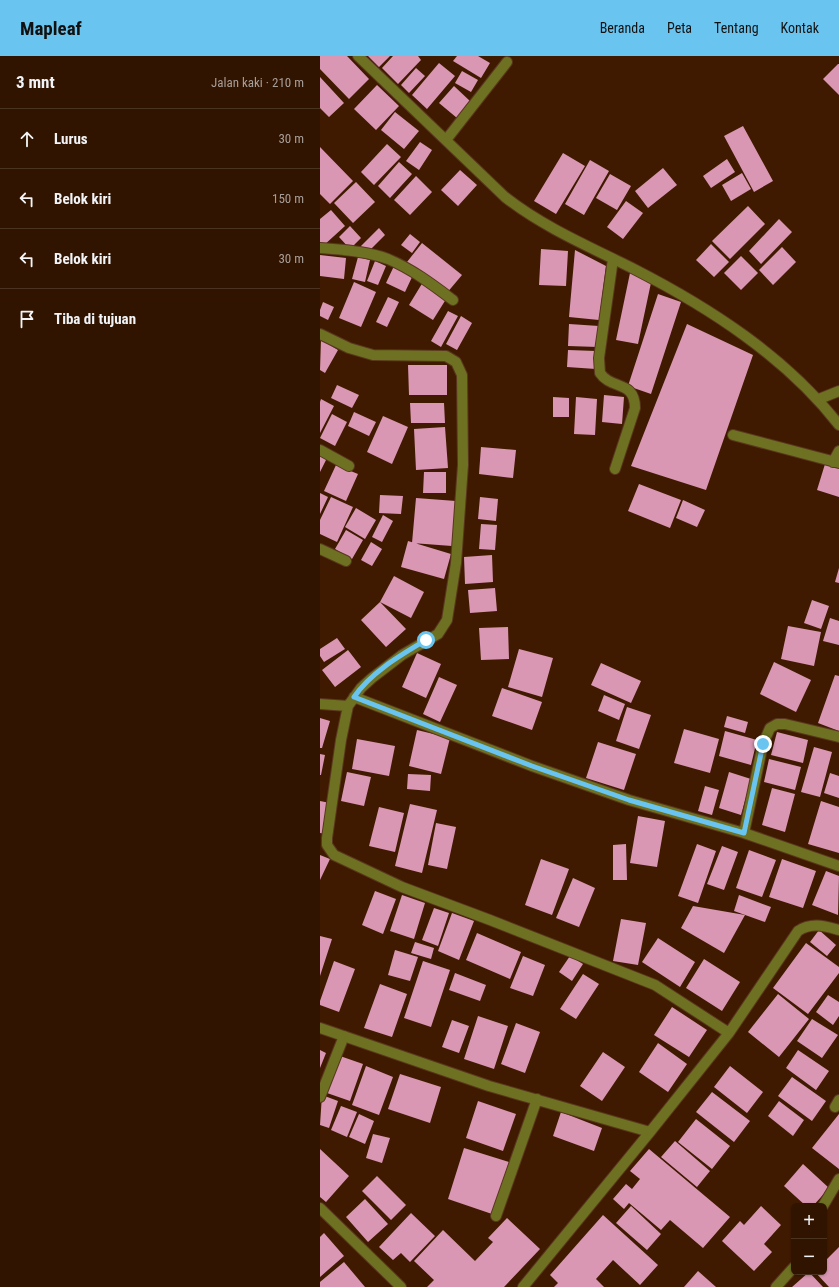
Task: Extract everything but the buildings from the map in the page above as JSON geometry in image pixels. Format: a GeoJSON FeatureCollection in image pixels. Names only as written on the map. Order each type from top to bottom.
{"type":"FeatureCollection","features":[{"type":"Feature","properties":{"kind":"street"},"geometry":{"type":"LineString","coordinates":[[358,56],[505,197],[528,215],[687,298],[734,328],[776,361],[819,399],[839,425]]}},
{"type":"Feature","properties":{"kind":"street"},"geometry":{"type":"LineString","coordinates":[[446,140],[507,62]]}},
{"type":"Feature","properties":{"kind":"street"},"geometry":{"type":"LineString","coordinates":[[320,248],[350,251],[387,259],[426,279],[453,300]]}},
{"type":"Feature","properties":{"kind":"street"},"geometry":{"type":"LineString","coordinates":[[613,259],[599,358],[600,373],[605,379],[629,390],[635,401],[635,408],[615,469]]}},
{"type":"Feature","properties":{"kind":"street"},"geometry":{"type":"LineString","coordinates":[[320,334],[349,348],[373,355],[446,356],[456,362],[462,375],[463,465],[456,563],[447,620],[438,634],[402,655],[360,688],[348,706],[341,740],[327,845],[334,855],[402,887],[655,985],[729,1033]]}},
{"type":"Feature","properties":{"kind":"street"},"geometry":{"type":"LineString","coordinates":[[819,399],[839,391]]}},
{"type":"Feature","properties":{"kind":"street"},"geometry":{"type":"LineString","coordinates":[[733,435],[836,463],[839,452]]}},
{"type":"Feature","properties":{"kind":"street"},"geometry":{"type":"LineString","coordinates":[[320,450],[349,466]]}},
{"type":"Feature","properties":{"kind":"street"},"geometry":{"type":"LineString","coordinates":[[320,549],[346,561]]}},
{"type":"Feature","properties":{"kind":"street"},"geometry":{"type":"LineString","coordinates":[[354,697],[532,766],[629,800],[744,833],[839,866]]}},
{"type":"Feature","properties":{"kind":"street"},"geometry":{"type":"LineString","coordinates":[[320,704],[348,706]]}},
{"type":"Feature","properties":{"kind":"street"},"geometry":{"type":"LineString","coordinates":[[744,833],[763,744],[770,728],[778,724],[785,724],[839,737]]}},
{"type":"Feature","properties":{"kind":"street"},"geometry":{"type":"LineString","coordinates":[[523,1287],[729,1033],[798,931],[812,925],[822,925],[839,930]]}},
{"type":"Feature","properties":{"kind":"street"},"geometry":{"type":"LineString","coordinates":[[320,1028],[489,1086],[650,1132]]}},
{"type":"Feature","properties":{"kind":"street"},"geometry":{"type":"LineString","coordinates":[[320,1097],[344,1036]]}},
{"type":"Feature","properties":{"kind":"street"},"geometry":{"type":"LineString","coordinates":[[496,1216],[537,1099]]}},
{"type":"Feature","properties":{"kind":"street"},"geometry":{"type":"LineString","coordinates":[[825,1203],[839,1179]]}},
{"type":"Feature","properties":{"kind":"street"},"geometry":{"type":"LineString","coordinates":[[320,1208],[401,1287]]}},
{"type":"Feature","properties":{"kind":"street"},"geometry":{"type":"LineString","coordinates":[[776,1287],[791,1270]]}},
{"type":"Feature","properties":{"kind":"route"},"geometry":{"type":"LineString","coordinates":[[426,640],[402,655],[372,678],[360,688],[354,697],[424,722],[532,766],[629,800],[744,833],[763,744]]}}]}
